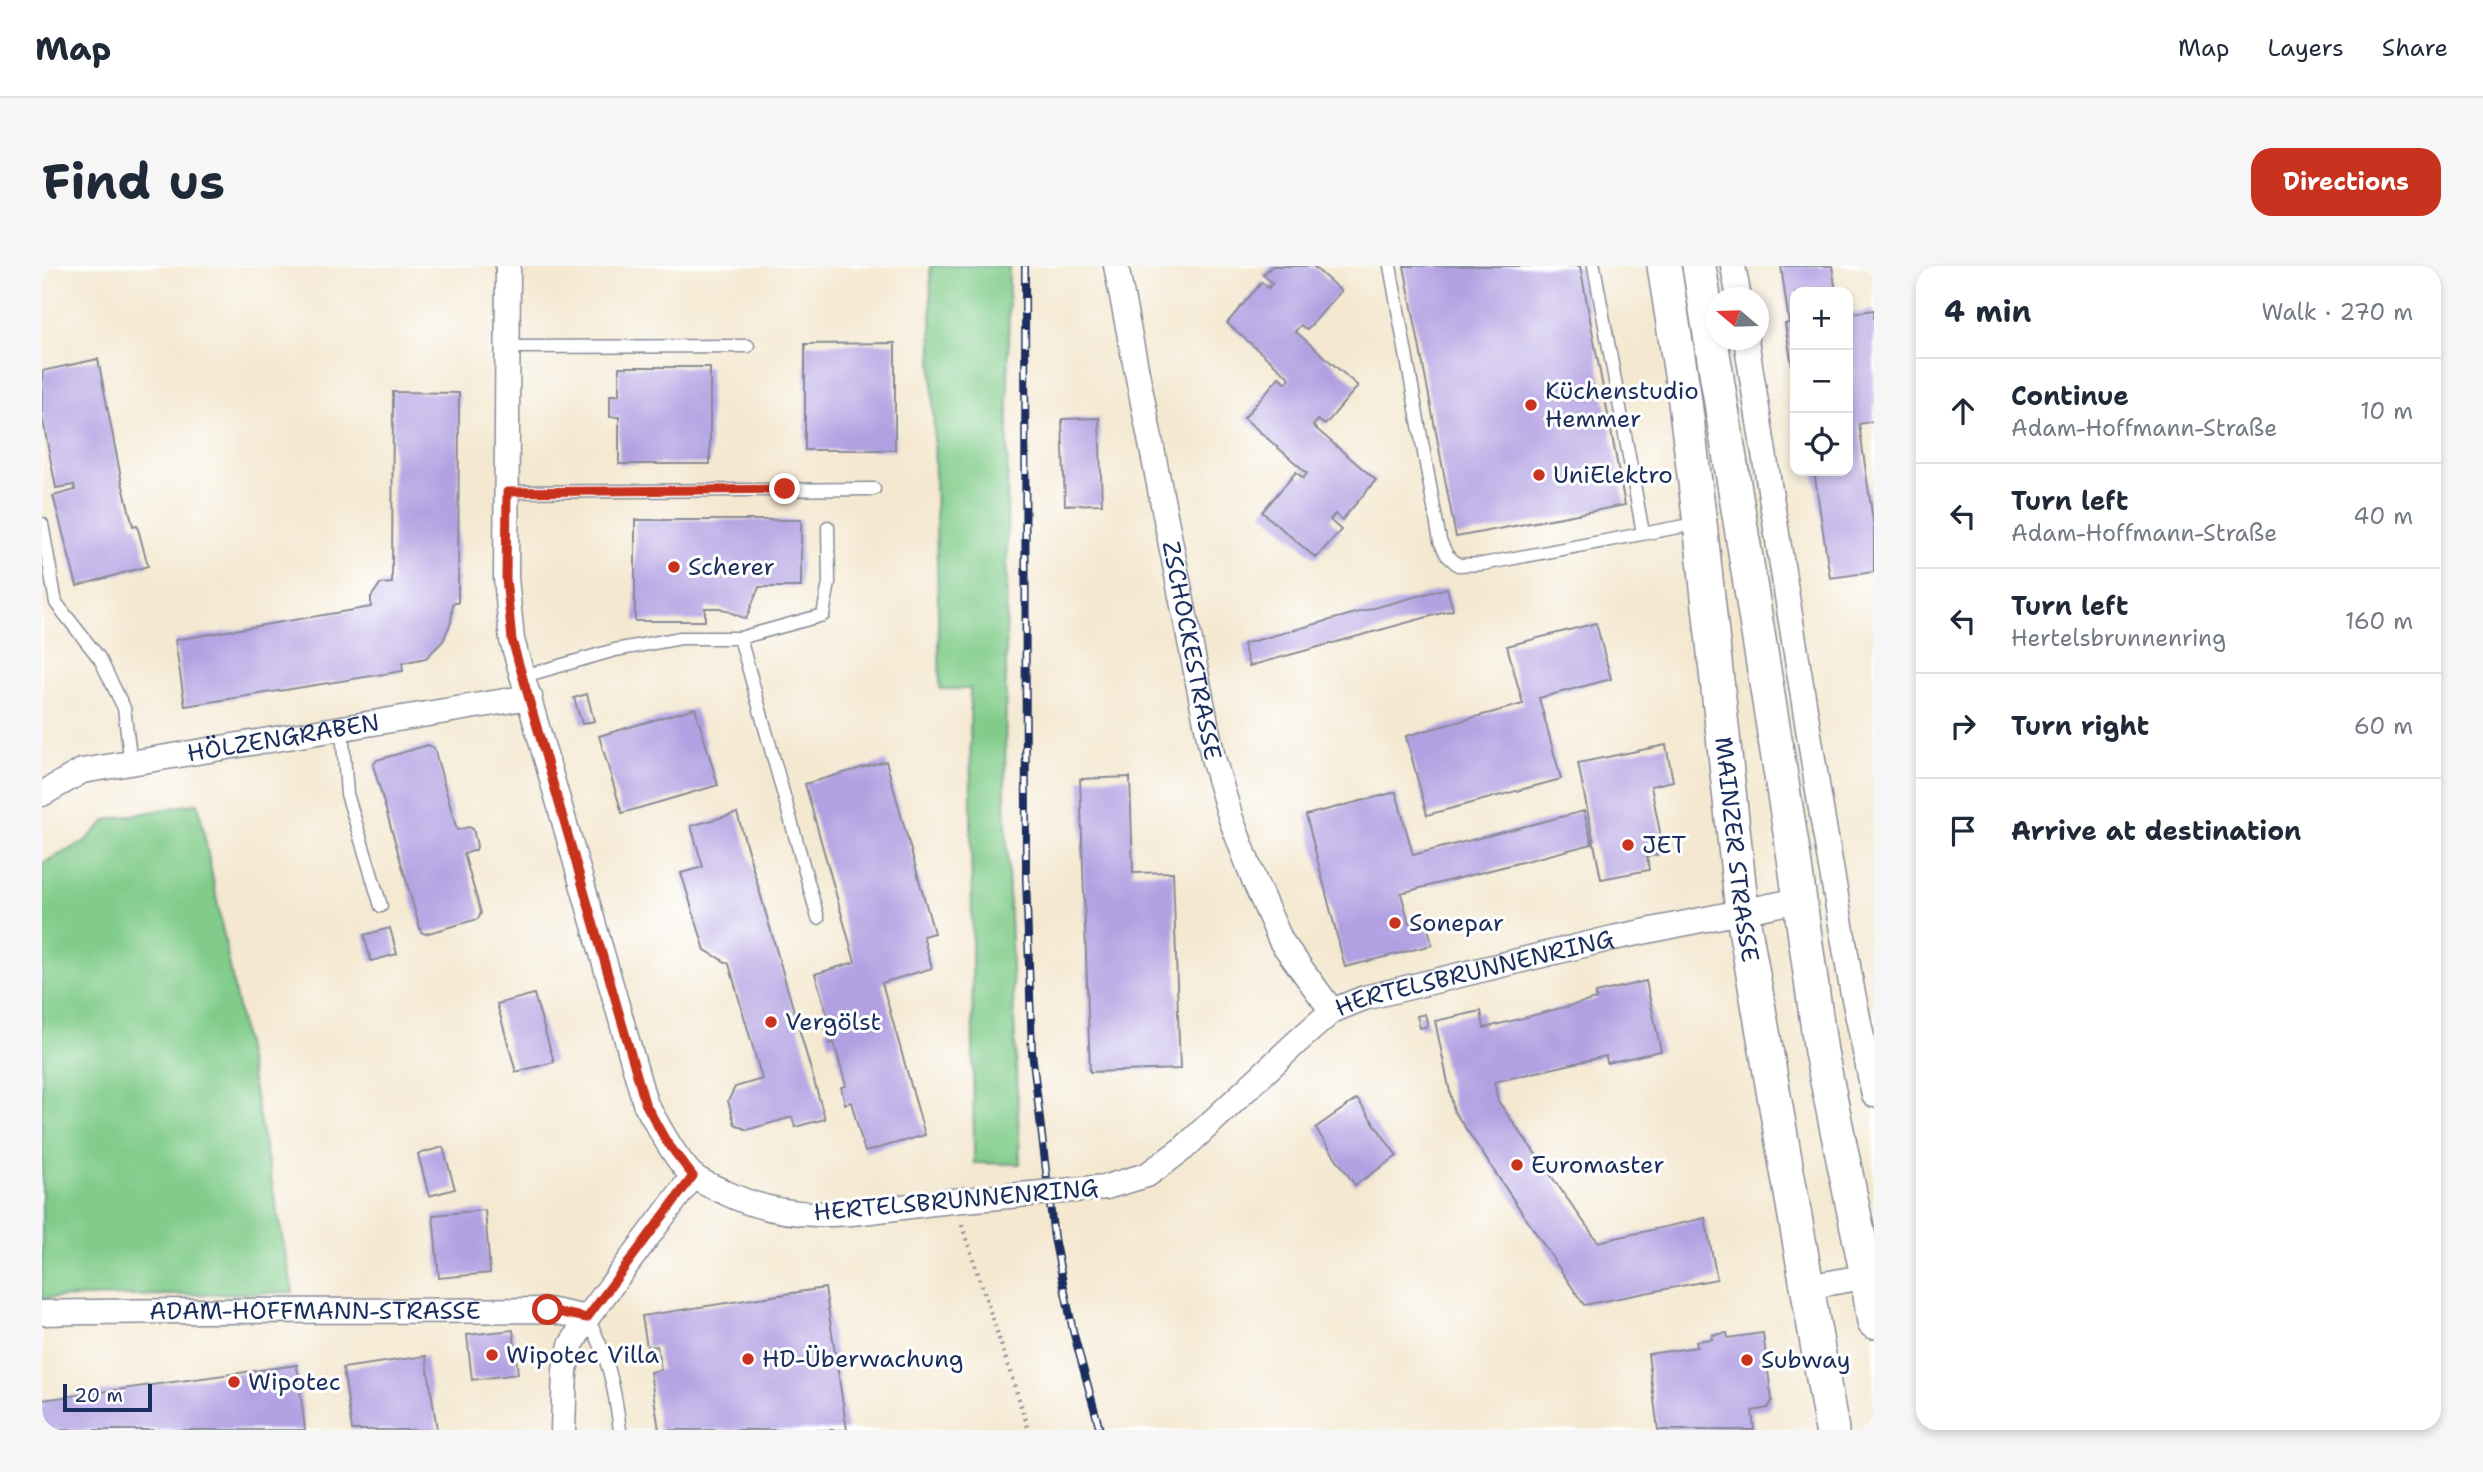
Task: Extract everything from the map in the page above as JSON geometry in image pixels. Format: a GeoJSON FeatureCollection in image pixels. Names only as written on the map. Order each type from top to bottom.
{"type":"FeatureCollection","features":[{"type":"Feature","properties":{"kind":"main road","name":"MAINZER STRASSE"},"geometry":{"type":"LineString","coordinates":[[1664,266],[1700,523],[1742,911],[1832,1430]]}},
{"type":"Feature","properties":{"kind":"main road","name":"MAINZER STRASSE"},"geometry":{"type":"LineString","coordinates":[[1699,266],[1822,1052],[1870,1275],[1874,1322]]}},
{"type":"Feature","properties":{"kind":"street","name":"HERTELSBRUNNENRING"},"geometry":{"type":"LineString","coordinates":[[508,266],[506,578],[512,640],[645,1103],[666,1141],[693,1176],[745,1203],[798,1215],[849,1215],[966,1200],[1106,1187],[1147,1175],[1184,1148],[1332,1011],[1376,995],[1613,938],[1799,900]]}},
{"type":"Feature","properties":{"kind":"street","name":"ZSCHOCKESTRASSE"},"geometry":{"type":"LineString","coordinates":[[1116,266],[1213,758],[1236,831],[1281,941],[1332,1011]]}},
{"type":"Feature","properties":{"kind":"street"},"geometry":{"type":"LineString","coordinates":[[1733,266],[1736,287]]}},
{"type":"Feature","properties":{"kind":"street"},"geometry":{"type":"LineString","coordinates":[[1748,350],[1827,846],[1874,1095]]}},
{"type":"Feature","properties":{"kind":"street","name":"HÖLZENGRABEN"},"geometry":{"type":"LineString","coordinates":[[42,794],[82,771],[342,730],[527,687]]}},
{"type":"Feature","properties":{"kind":"street"},"geometry":{"type":"LineString","coordinates":[[564,1430],[565,1370],[571,1345],[587,1318],[693,1176]]}},
{"type":"Feature","properties":{"kind":"street"},"geometry":{"type":"LineString","coordinates":[[1807,1287],[1870,1275]]}},
{"type":"Feature","properties":{"kind":"street","name":"ADAM-HOFFMANN-STRASSE"},"geometry":{"type":"LineString","coordinates":[[42,1313],[182,1309],[310,1312],[548,1310],[587,1318]]}},
{"type":"Feature","properties":{"kind":"lane"},"geometry":{"type":"LineString","coordinates":[[1390,266],[1440,541],[1447,555],[1458,565],[1483,564],[1700,523]]}},
{"type":"Feature","properties":{"kind":"lane"},"geometry":{"type":"LineString","coordinates":[[1594,266],[1643,533]]}},
{"type":"Feature","properties":{"kind":"lane"},"geometry":{"type":"LineString","coordinates":[[508,347],[748,346]]}},
{"type":"Feature","properties":{"kind":"lane"},"geometry":{"type":"LineString","coordinates":[[507,492],[874,489]]}},
{"type":"Feature","properties":{"kind":"lane"},"geometry":{"type":"LineString","coordinates":[[42,524],[56,603],[100,659],[124,708],[131,764]]}},
{"type":"Feature","properties":{"kind":"lane"},"geometry":{"type":"LineString","coordinates":[[527,687],[615,650],[681,638],[740,638],[823,615],[829,583],[828,527]]}},
{"type":"Feature","properties":{"kind":"lane"},"geometry":{"type":"LineString","coordinates":[[740,638],[818,918]]}},
{"type":"Feature","properties":{"kind":"lane"},"geometry":{"type":"LineString","coordinates":[[342,730],[346,794],[381,906]]}},
{"type":"Feature","properties":{"kind":"lane"},"geometry":{"type":"LineString","coordinates":[[587,1318],[601,1342],[611,1375],[620,1430]]}},
{"type":"Feature","properties":{"kind":"path"},"geometry":{"type":"LineString","coordinates":[[966,1200],[960,1219],[1029,1430]]}},
{"type":"Feature","properties":{"kind":"green space"},"geometry":{"type":"Polygon","coordinates":[[[930,266],[1009,266],[1005,795],[1020,1164],[974,1163],[970,689],[940,689],[930,266]]]}},
{"type":"Feature","properties":{"kind":"green space"},"geometry":{"type":"Polygon","coordinates":[[[198,803],[293,1292],[42,1298],[42,863],[83,843],[107,820],[198,803]]]}},
{"type":"Feature","properties":{"kind":"building"},"geometry":{"type":"Polygon","coordinates":[[[1272,266],[1313,266],[1341,291],[1307,330],[1301,325],[1295,331],[1358,386],[1325,425],[1318,420],[1313,426],[1376,480],[1342,520],[1335,514],[1330,520],[1341,530],[1316,558],[1262,512],[1296,472],[1303,478],[1307,473],[1244,418],[1279,377],[1286,383],[1290,378],[1227,323],[1262,282],[1268,288],[1273,283],[1263,275],[1272,266]]]}},
{"type":"Feature","properties":{"kind":"building"},"geometry":{"type":"Polygon","coordinates":[[[1404,266],[1580,266],[1625,505],[1456,537],[1404,266]]]}},
{"type":"Feature","properties":{"kind":"building"},"geometry":{"type":"Polygon","coordinates":[[[1781,266],[1832,266],[1835,287],[1790,287],[1790,354],[1785,324],[1789,323],[1781,266]]]}},
{"type":"Feature","properties":{"kind":"building"},"geometry":{"type":"Polygon","coordinates":[[[1874,310],[1874,421],[1859,424],[1874,528],[1874,572],[1830,578],[1815,476],[1853,476],[1853,313],[1874,310]]]}},
{"type":"Feature","properties":{"kind":"building"},"geometry":{"type":"Polygon","coordinates":[[[895,343],[895,450],[805,450],[805,344],[895,343]]]}},
{"type":"Feature","properties":{"kind":"building"},"geometry":{"type":"Polygon","coordinates":[[[98,359],[121,478],[133,526],[137,525],[148,566],[77,586],[53,496],[75,490],[74,485],[56,488],[42,416],[42,371],[98,359]]]}},
{"type":"Feature","properties":{"kind":"building"},"geometry":{"type":"Polygon","coordinates":[[[619,367],[710,367],[710,464],[619,464],[619,417],[610,417],[610,395],[619,395],[619,367]]]}},
{"type":"Feature","properties":{"kind":"building"},"geometry":{"type":"Polygon","coordinates":[[[393,392],[459,393],[458,603],[453,603],[451,622],[443,641],[426,658],[402,663],[403,671],[185,706],[175,640],[371,607],[371,597],[380,584],[392,583],[393,392]]]}},
{"type":"Feature","properties":{"kind":"building"},"geometry":{"type":"Polygon","coordinates":[[[1099,418],[1102,504],[1065,505],[1062,419],[1099,418]]]}},
{"type":"Feature","properties":{"kind":"building"},"geometry":{"type":"Polygon","coordinates":[[[635,520],[801,520],[801,587],[759,587],[746,619],[720,608],[705,608],[705,621],[635,621],[635,520]]]}},
{"type":"Feature","properties":{"kind":"building"},"geometry":{"type":"Polygon","coordinates":[[[1447,588],[1453,610],[1249,666],[1243,644],[1447,588]]]}},
{"type":"Feature","properties":{"kind":"building"},"geometry":{"type":"Polygon","coordinates":[[[1596,623],[1611,679],[1539,698],[1561,779],[1427,815],[1406,736],[1523,704],[1507,646],[1596,623]]]}},
{"type":"Feature","properties":{"kind":"building"},"geometry":{"type":"Polygon","coordinates":[[[587,694],[594,721],[582,724],[574,698],[587,694]]]}},
{"type":"Feature","properties":{"kind":"building"},"geometry":{"type":"Polygon","coordinates":[[[695,708],[718,785],[622,813],[599,736],[695,708]]]}},
{"type":"Feature","properties":{"kind":"building"},"geometry":{"type":"Polygon","coordinates":[[[428,745],[434,748],[457,830],[469,827],[473,829],[476,850],[464,854],[481,913],[478,919],[425,934],[421,932],[373,765],[377,760],[428,745]]]}},
{"type":"Feature","properties":{"kind":"building"},"geometry":{"type":"Polygon","coordinates":[[[1666,745],[1673,781],[1651,786],[1664,853],[1647,857],[1649,870],[1601,879],[1578,763],[1666,745]]]}},
{"type":"Feature","properties":{"kind":"building"},"geometry":{"type":"Polygon","coordinates":[[[886,761],[934,933],[923,936],[932,968],[882,983],[925,1135],[865,1152],[851,1102],[845,1104],[841,1087],[846,1086],[834,1043],[829,1044],[825,1029],[831,1028],[815,974],[855,962],[805,784],[886,761]]]}},
{"type":"Feature","properties":{"kind":"building"},"geometry":{"type":"Polygon","coordinates":[[[1130,777],[1133,873],[1173,872],[1180,1069],[1090,1072],[1080,779],[1130,777]]]}},
{"type":"Feature","properties":{"kind":"building"},"geometry":{"type":"Polygon","coordinates":[[[1396,792],[1413,855],[1584,811],[1592,844],[1401,893],[1409,923],[1426,919],[1432,945],[1345,967],[1306,815],[1396,792]]]}},
{"type":"Feature","properties":{"kind":"building","name":"Vergölst"},"geometry":{"type":"Polygon","coordinates":[[[737,813],[825,1119],[795,1127],[792,1117],[747,1130],[735,1124],[728,1101],[735,1087],[762,1079],[729,964],[705,950],[681,873],[703,867],[691,826],[737,813]]]}},
{"type":"Feature","properties":{"kind":"building"},"geometry":{"type":"Polygon","coordinates":[[[390,928],[397,954],[371,961],[364,935],[390,928]]]}},
{"type":"Feature","properties":{"kind":"building","name":"Euromaster"},"geometry":{"type":"Polygon","coordinates":[[[1646,981],[1661,1051],[1607,1063],[1606,1056],[1494,1082],[1498,1101],[1598,1242],[1705,1218],[1717,1279],[1584,1305],[1454,1111],[1435,1021],[1481,1011],[1484,1028],[1596,999],[1596,993],[1646,981]]]}},
{"type":"Feature","properties":{"kind":"building"},"geometry":{"type":"Polygon","coordinates":[[[534,994],[554,1062],[516,1072],[497,1004],[534,994]]]}},
{"type":"Feature","properties":{"kind":"building"},"geometry":{"type":"Polygon","coordinates":[[[1425,1014],[1428,1026],[1420,1028],[1417,1016],[1425,1014]]]}},
{"type":"Feature","properties":{"kind":"building"},"geometry":{"type":"Polygon","coordinates":[[[1357,1099],[1397,1156],[1355,1185],[1315,1128],[1357,1099]]]}},
{"type":"Feature","properties":{"kind":"building"},"geometry":{"type":"Polygon","coordinates":[[[443,1147],[455,1189],[429,1196],[418,1154],[443,1147]]]}},
{"type":"Feature","properties":{"kind":"building"},"geometry":{"type":"Polygon","coordinates":[[[485,1210],[490,1273],[439,1278],[433,1215],[485,1210]]]}},
{"type":"Feature","properties":{"kind":"building","name":"HD-Überwachung"},"geometry":{"type":"Polygon","coordinates":[[[825,1288],[847,1430],[659,1430],[650,1372],[661,1370],[657,1346],[647,1347],[642,1316],[825,1288]]]}},
{"type":"Feature","properties":{"kind":"building","name":"Wipotec Villa"},"geometry":{"type":"Polygon","coordinates":[[[513,1330],[518,1374],[472,1380],[467,1335],[513,1330]]]}},
{"type":"Feature","properties":{"kind":"building"},"geometry":{"type":"Polygon","coordinates":[[[1727,1333],[1728,1338],[1763,1333],[1772,1401],[1768,1408],[1752,1411],[1754,1430],[1658,1430],[1648,1354],[1697,1347],[1696,1341],[1727,1333]]]}},
{"type":"Feature","properties":{"kind":"building","name":"Wipotec"},"geometry":{"type":"Polygon","coordinates":[[[426,1356],[437,1430],[352,1430],[343,1368],[426,1356]]]}},
{"type":"Feature","properties":{"kind":"building","name":"Wipotec"},"geometry":{"type":"Polygon","coordinates":[[[297,1365],[305,1430],[42,1430],[42,1400],[297,1365]]]}},
{"type":"Feature","properties":{"kind":"railway"},"geometry":{"type":"LineString","coordinates":[[1025,266],[1026,877],[1032,1052],[1054,1238],[1073,1331],[1100,1430]]}},
{"type":"Feature","properties":{"kind":"place","name":"Küchenstudio Hemmer"},"geometry":{"type":"Point","coordinates":[1531,405]}},
{"type":"Feature","properties":{"kind":"place","name":"UniElektro"},"geometry":{"type":"Point","coordinates":[1539,475]}},
{"type":"Feature","properties":{"kind":"place","name":"Scherer"},"geometry":{"type":"Point","coordinates":[674,567]}},
{"type":"Feature","properties":{"kind":"place","name":"JET"},"geometry":{"type":"Point","coordinates":[1628,845]}},
{"type":"Feature","properties":{"kind":"place","name":"Sonepar"},"geometry":{"type":"Point","coordinates":[1395,923]}},
{"type":"Feature","properties":{"kind":"place","name":"Vergölst"},"geometry":{"type":"Point","coordinates":[771,1022]}},
{"type":"Feature","properties":{"kind":"place","name":"Euromaster"},"geometry":{"type":"Point","coordinates":[1517,1165]}},
{"type":"Feature","properties":{"kind":"place","name":"Wipotec Villa"},"geometry":{"type":"Point","coordinates":[492,1355]}},
{"type":"Feature","properties":{"kind":"place","name":"HD-Überwachung"},"geometry":{"type":"Point","coordinates":[748,1359]}},
{"type":"Feature","properties":{"kind":"place","name":"Subway"},"geometry":{"type":"Point","coordinates":[1747,1360]}},
{"type":"Feature","properties":{"kind":"place","name":"Wipotec"},"geometry":{"type":"Point","coordinates":[234,1382]}},
{"type":"Feature","properties":{"kind":"route"},"geometry":{"type":"LineString","coordinates":[[548,1310],[587,1318],[693,1176],[666,1141],[645,1103],[512,640],[506,578],[507,492],[785,489]]}}]}
